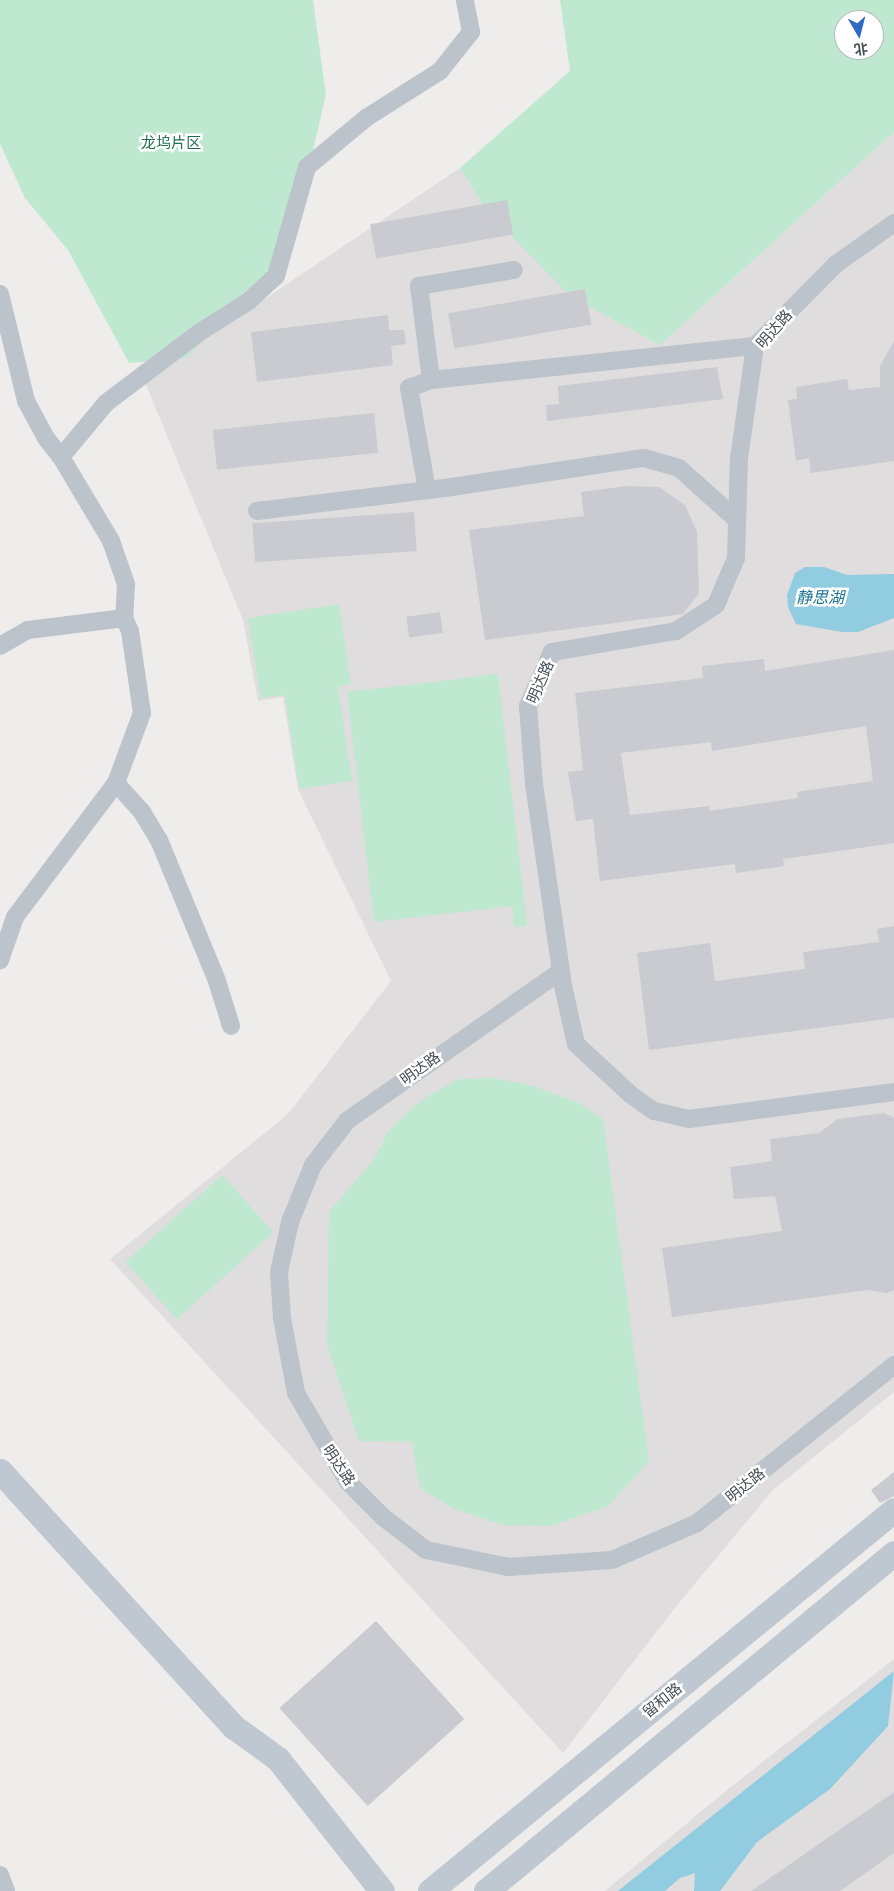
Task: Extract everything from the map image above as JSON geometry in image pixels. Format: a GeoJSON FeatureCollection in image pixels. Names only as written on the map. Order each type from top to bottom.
{"type":"FeatureCollection","features":[{"type":"Feature","properties":{"kind":"main road"},"geometry":{"type":"LineString","coordinates":[[0,1471],[234,1727],[278,1759],[382,1891]]}},
{"type":"Feature","properties":{"kind":"main road","name":"留和路"},"geometry":{"type":"LineString","coordinates":[[430,1891],[894,1510]]}},
{"type":"Feature","properties":{"kind":"main road"},"geometry":{"type":"LineString","coordinates":[[486,1891],[894,1553]]}},
{"type":"Feature","properties":{"kind":"street"},"geometry":{"type":"LineString","coordinates":[[61,456],[106,403],[200,332],[249,301],[276,276],[307,167],[366,118],[440,71],[471,32],[465,0]]}},
{"type":"Feature","properties":{"kind":"street","name":"明达路"},"geometry":{"type":"LineString","coordinates":[[894,223],[836,264],[755,346],[738,458],[736,558],[716,605],[676,631],[552,652],[528,706],[534,784],[561,970],[347,1121],[313,1165],[290,1222],[279,1272],[282,1318],[296,1393],[348,1482],[383,1517],[426,1550],[509,1567],[612,1560],[697,1523],[894,1365]]}},
{"type":"Feature","properties":{"kind":"street"},"geometry":{"type":"LineString","coordinates":[[431,380],[419,286],[514,270]]}},
{"type":"Feature","properties":{"kind":"street"},"geometry":{"type":"LineString","coordinates":[[0,294],[26,401],[46,438],[61,456],[111,541],[126,584],[124,618],[130,632],[142,713],[116,783],[15,917],[0,960]]}},
{"type":"Feature","properties":{"kind":"street"},"geometry":{"type":"LineString","coordinates":[[427,490],[409,388],[431,380],[755,346]]}},
{"type":"Feature","properties":{"kind":"street"},"geometry":{"type":"LineString","coordinates":[[257,511],[427,490],[644,458],[679,468],[737,520]]}},
{"type":"Feature","properties":{"kind":"street"},"geometry":{"type":"LineString","coordinates":[[0,646],[28,630],[124,618]]}},
{"type":"Feature","properties":{"kind":"street"},"geometry":{"type":"LineString","coordinates":[[116,783],[142,812],[160,840],[217,981],[232,1026]]}},
{"type":"Feature","properties":{"kind":"street"},"geometry":{"type":"LineString","coordinates":[[561,970],[576,1044],[631,1095],[654,1111],[689,1119],[894,1092]]}},
{"type":"Feature","properties":{"kind":"street"},"geometry":{"type":"LineString","coordinates":[[0,1875],[6,1891]]}},
{"type":"Feature","properties":{"kind":"shaded area"},"geometry":{"type":"Polygon","coordinates":[[[894,132],[894,1392],[772,1491],[674,1609],[563,1753],[110,1259],[288,1114],[391,981],[298,789],[283,697],[258,701],[243,620],[144,380],[460,168],[486,210],[660,345],[894,132]]]}},
{"type":"Feature","properties":{"kind":"shaded area"},"geometry":{"type":"Polygon","coordinates":[[[894,1659],[894,1891],[605,1891],[727,1790],[894,1659]]]}},
{"type":"Feature","properties":{"kind":"green space","name":"龙坞片区"},"geometry":{"type":"Polygon","coordinates":[[[0,0],[313,0],[326,95],[312,154],[303,215],[279,275],[225,318],[186,358],[129,363],[68,250],[25,198],[0,144],[0,0]]]}},
{"type":"Feature","properties":{"kind":"green space"},"geometry":{"type":"Polygon","coordinates":[[[560,0],[894,0],[894,132],[660,345],[570,296],[486,210],[460,168],[570,71],[560,0]]]}},
{"type":"Feature","properties":{"kind":"green space"},"geometry":{"type":"Polygon","coordinates":[[[339,604],[351,684],[338,687],[352,781],[299,789],[285,695],[261,698],[248,618],[339,604]]]}},
{"type":"Feature","properties":{"kind":"green space"},"geometry":{"type":"Polygon","coordinates":[[[498,674],[527,925],[514,927],[512,906],[374,922],[347,692],[498,674]]]}},
{"type":"Feature","properties":{"kind":"green space"},"geometry":{"type":"Polygon","coordinates":[[[492,1078],[530,1085],[579,1103],[603,1119],[649,1461],[608,1506],[551,1526],[502,1525],[452,1508],[420,1488],[412,1442],[359,1441],[327,1345],[329,1212],[374,1159],[389,1130],[408,1112],[429,1095],[459,1079],[492,1078]]]}},
{"type":"Feature","properties":{"kind":"green space"},"geometry":{"type":"Polygon","coordinates":[[[222,1175],[274,1232],[177,1319],[125,1262],[222,1175]]]}},
{"type":"Feature","properties":{"kind":"water","name":"静思湖"},"geometry":{"type":"Polygon","coordinates":[[[805,567],[824,567],[847,575],[894,574],[894,618],[858,632],[842,632],[796,624],[788,607],[787,595],[795,573],[805,567]]]}},
{"type":"Feature","properties":{"kind":"water"},"geometry":{"type":"Polygon","coordinates":[[[894,1671],[888,1726],[830,1789],[757,1842],[720,1891],[694,1891],[695,1873],[680,1878],[665,1891],[618,1891],[894,1671]]]}},
{"type":"Feature","properties":{"kind":"building"},"geometry":{"type":"Polygon","coordinates":[[[507,200],[513,234],[376,259],[370,224],[507,200]]]}},
{"type":"Feature","properties":{"kind":"building"},"geometry":{"type":"Polygon","coordinates":[[[585,289],[591,324],[454,349],[448,313],[585,289]]]}},
{"type":"Feature","properties":{"kind":"building"},"geometry":{"type":"Polygon","coordinates":[[[388,315],[389,330],[404,330],[406,344],[391,346],[393,365],[257,382],[251,332],[388,315]]]}},
{"type":"Feature","properties":{"kind":"building"},"geometry":{"type":"Polygon","coordinates":[[[894,341],[894,461],[811,473],[809,458],[796,461],[788,400],[797,399],[796,387],[847,379],[849,390],[880,387],[880,366],[894,341]]]}},
{"type":"Feature","properties":{"kind":"building"},"geometry":{"type":"Polygon","coordinates":[[[717,367],[723,399],[547,421],[546,405],[559,404],[558,386],[717,367]]]}},
{"type":"Feature","properties":{"kind":"building"},"geometry":{"type":"Polygon","coordinates":[[[374,413],[378,453],[217,470],[213,430],[374,413]]]}},
{"type":"Feature","properties":{"kind":"building"},"geometry":{"type":"Polygon","coordinates":[[[627,486],[659,487],[685,505],[697,532],[699,593],[683,614],[485,640],[469,530],[584,516],[581,492],[627,486]]]}},
{"type":"Feature","properties":{"kind":"building"},"geometry":{"type":"Polygon","coordinates":[[[414,512],[417,551],[255,562],[252,523],[414,512]]]}},
{"type":"Feature","properties":{"kind":"building"},"geometry":{"type":"Polygon","coordinates":[[[440,612],[443,633],[409,638],[406,617],[440,612]]]}},
{"type":"Feature","properties":{"kind":"building"},"geometry":{"type":"Polygon","coordinates":[[[894,650],[894,843],[783,859],[784,866],[736,873],[735,864],[600,881],[593,819],[576,821],[568,772],[583,770],[575,693],[703,678],[702,666],[764,659],[765,671],[894,650]],[[866,726],[712,751],[711,742],[621,753],[630,815],[709,806],[709,811],[798,798],[797,792],[873,781],[866,726]]]}},
{"type":"Feature","properties":{"kind":"building"},"geometry":{"type":"Polygon","coordinates":[[[894,926],[894,1018],[649,1050],[637,953],[710,943],[715,981],[805,969],[803,952],[879,942],[877,929],[894,926]]]}},
{"type":"Feature","properties":{"kind":"building"},"geometry":{"type":"Polygon","coordinates":[[[884,1113],[894,1118],[894,1290],[887,1293],[867,1290],[672,1317],[662,1248],[782,1231],[775,1196],[734,1199],[730,1167],[772,1161],[770,1139],[819,1133],[838,1119],[884,1113]]]}},
{"type":"Feature","properties":{"kind":"building"},"geometry":{"type":"Polygon","coordinates":[[[894,1472],[894,1496],[880,1503],[871,1490],[894,1472]]]}},
{"type":"Feature","properties":{"kind":"building"},"geometry":{"type":"Polygon","coordinates":[[[376,1621],[464,1719],[368,1806],[279,1708],[376,1621]]]}},
{"type":"Feature","properties":{"kind":"building"},"geometry":{"type":"Polygon","coordinates":[[[894,1792],[894,1853],[840,1891],[751,1891],[894,1792]]]}}]}
